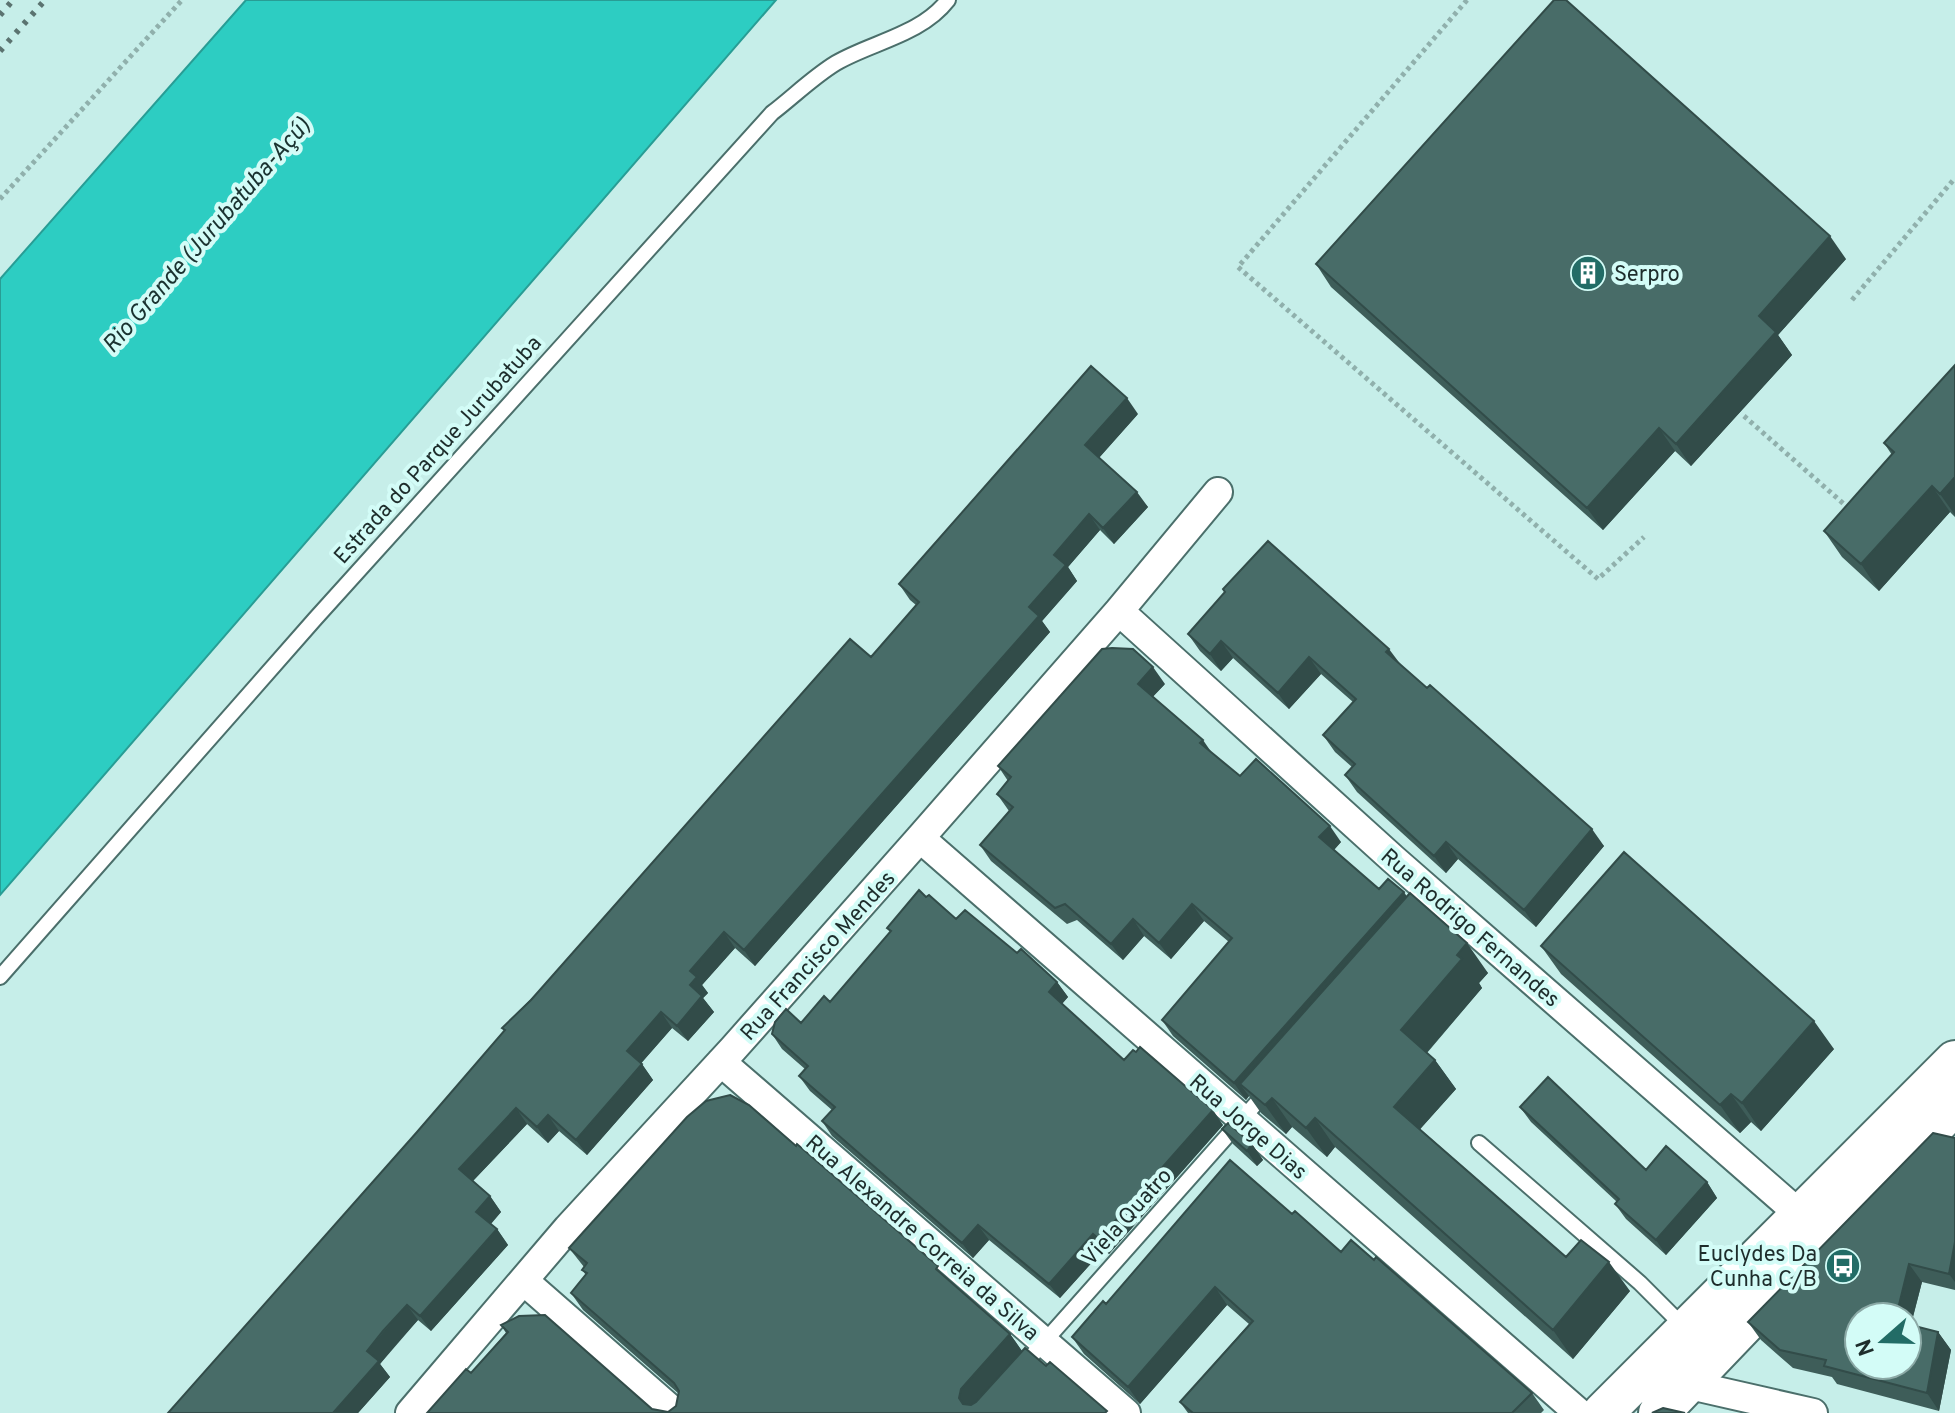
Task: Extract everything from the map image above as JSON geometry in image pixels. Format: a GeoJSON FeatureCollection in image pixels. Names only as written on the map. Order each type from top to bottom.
{"type":"FeatureCollection","features":[{"type":"Feature","properties":{"kind":"main road"},"geometry":{"type":"LineString","coordinates":[[1659,1413],[1955,1061]]}},
{"type":"Feature","properties":{"kind":"main road"},"geometry":{"type":"LineString","coordinates":[[1603,1413],[1686,1329],[1814,1227],[1955,1104]]}},
{"type":"Feature","properties":{"kind":"street","name":"Rua Francisco Mendes"},"geometry":{"type":"LineString","coordinates":[[410,1413],[568,1228],[920,838],[1119,611],[1218,492]]}},
{"type":"Feature","properties":{"kind":"street","name":"Rua Rodrigo Fernandes"},"geometry":{"type":"LineString","coordinates":[[1119,611],[1433,904],[1814,1227]]}},
{"type":"Feature","properties":{"kind":"street","name":"Rua Jorge Dias"},"geometry":{"type":"LineString","coordinates":[[920,838],[1579,1413]]}},
{"type":"Feature","properties":{"kind":"street","name":"Rua Alexandre Correia da Silva"},"geometry":{"type":"LineString","coordinates":[[721,1062],[1126,1413]]}},
{"type":"Feature","properties":{"kind":"street"},"geometry":{"type":"LineString","coordinates":[[524,1281],[675,1413]]}},
{"type":"Feature","properties":{"kind":"street"},"geometry":{"type":"LineString","coordinates":[[1688,1382],[1813,1413]]}},
{"type":"Feature","properties":{"kind":"lane","name":"Estrada do Parque Jurubatuba"},"geometry":{"type":"LineString","coordinates":[[0,977],[315,619],[772,113],[836,63],[901,35],[938,13],[948,0]]}},
{"type":"Feature","properties":{"kind":"lane","name":"Viela Quatro"},"geometry":{"type":"LineString","coordinates":[[1012,1377],[1283,1073]]}},
{"type":"Feature","properties":{"kind":"lane"},"geometry":{"type":"LineString","coordinates":[[1479,1143],[1640,1283],[1686,1329]]}},
{"type":"Feature","properties":{"kind":"path"},"geometry":{"type":"LineString","coordinates":[[0,199],[182,0]]}},
{"type":"Feature","properties":{"kind":"path"},"geometry":{"type":"LineString","coordinates":[[1467,0],[1238,267],[1598,579],[1644,537]]}},
{"type":"Feature","properties":{"kind":"path"},"geometry":{"type":"LineString","coordinates":[[1852,300],[1955,178]]}},
{"type":"Feature","properties":{"kind":"path"},"geometry":{"type":"LineString","coordinates":[[1744,416],[1845,505]]}},
{"type":"Feature","properties":{"kind":"water","name":"Rio Grande (Jurubatuba-Açú)"},"geometry":{"type":"Polygon","coordinates":[[[246,0],[776,0],[0,895],[0,279],[246,0]]]}},
{"type":"Feature","properties":{"kind":"building","name":"Serpro"},"geometry":{"type":"Polygon","coordinates":[[[1554,0],[1566,0],[1830,236],[1759,316],[1776,332],[1676,444],[1659,428],[1587,508],[1316,264],[1554,0]]]}},
{"type":"Feature","properties":{"kind":"building"},"geometry":{"type":"Polygon","coordinates":[[[1955,365],[1955,477],[1940,494],[1932,486],[1861,564],[1824,531],[1894,452],[1884,443],[1955,365]]]}},
{"type":"Feature","properties":{"kind":"building"},"geometry":{"type":"Polygon","coordinates":[[[1091,366],[1127,398],[1085,445],[1137,492],[1103,528],[1089,514],[1054,555],[1066,565],[1029,607],[1039,616],[744,950],[724,932],[690,971],[697,977],[690,985],[702,996],[677,1026],[661,1012],[627,1051],[642,1064],[576,1140],[548,1115],[537,1127],[516,1108],[459,1169],[490,1196],[476,1212],[497,1229],[420,1316],[407,1305],[383,1331],[367,1351],[379,1361],[333,1413],[168,1413],[417,1132],[505,1030],[502,1028],[531,1000],[850,639],[871,657],[919,602],[899,584],[1091,366]]]}},
{"type":"Feature","properties":{"kind":"building"},"geometry":{"type":"Polygon","coordinates":[[[1268,541],[1389,649],[1386,652],[1427,688],[1430,685],[1592,829],[1524,910],[1446,842],[1434,856],[1345,775],[1355,764],[1323,735],[1356,699],[1309,657],[1278,693],[1221,641],[1210,654],[1188,634],[1225,592],[1223,589],[1268,541]]]}},
{"type":"Feature","properties":{"kind":"building"},"geometry":{"type":"Polygon","coordinates":[[[1102,649],[1133,649],[1153,667],[1138,684],[1203,740],[1200,743],[1240,776],[1256,759],[1330,826],[1319,837],[1379,889],[1388,879],[1404,892],[1234,1083],[1162,1020],[1232,938],[1192,904],[1159,943],[1133,919],[1111,944],[1065,904],[1055,908],[980,845],[1013,807],[997,794],[1011,777],[998,766],[1102,649]]]}},
{"type":"Feature","properties":{"kind":"building"},"geometry":{"type":"Polygon","coordinates":[[[1624,852],[1814,1021],[1742,1103],[1731,1094],[1720,1105],[1541,946],[1624,852]]]}},
{"type":"Feature","properties":{"kind":"building"},"geometry":{"type":"Polygon","coordinates":[[[919,890],[956,919],[965,910],[1017,953],[1021,949],[1057,982],[1049,992],[1124,1060],[1140,1047],[1213,1110],[1099,1239],[1093,1234],[1049,1284],[978,1225],[962,1243],[822,1121],[835,1107],[799,1076],[808,1066],[772,1034],[775,1022],[786,1009],[801,1023],[824,996],[830,1002],[891,931],[887,928],[919,890]]]}},
{"type":"Feature","properties":{"kind":"building"},"geometry":{"type":"Polygon","coordinates":[[[1410,893],[1467,943],[1457,955],[1462,959],[1401,1030],[1435,1060],[1394,1107],[1566,1257],[1581,1240],[1609,1262],[1553,1330],[1315,1118],[1306,1128],[1272,1098],[1265,1105],[1240,1084],[1410,893]]]}},
{"type":"Feature","properties":{"kind":"building"},"geometry":{"type":"Polygon","coordinates":[[[1548,1077],[1646,1170],[1666,1146],[1707,1182],[1656,1240],[1615,1204],[1619,1199],[1520,1107],[1548,1077]]]}},
{"type":"Feature","properties":{"kind":"building"},"geometry":{"type":"Polygon","coordinates":[[[730,1095],[749,1105],[797,1144],[938,1266],[936,1269],[1010,1334],[961,1389],[959,1398],[963,1404],[976,1402],[1025,1348],[1046,1366],[1050,1362],[1107,1411],[427,1413],[466,1369],[471,1373],[508,1332],[501,1325],[519,1316],[545,1315],[652,1409],[668,1412],[676,1406],[679,1391],[674,1383],[571,1293],[587,1273],[582,1270],[587,1263],[569,1248],[687,1117],[706,1101],[730,1095]]]}},
{"type":"Feature","properties":{"kind":"building"},"geometry":{"type":"Polygon","coordinates":[[[1228,1123],[1252,1144],[1247,1151],[1222,1129],[1228,1123]]]}},
{"type":"Feature","properties":{"kind":"building"},"geometry":{"type":"Polygon","coordinates":[[[1933,1133],[1955,1138],[1955,1242],[1949,1274],[1909,1264],[1900,1301],[1843,1301],[1843,1371],[1824,1366],[1826,1360],[1780,1350],[1748,1322],[1933,1133]]]}},
{"type":"Feature","properties":{"kind":"building"},"geometry":{"type":"Polygon","coordinates":[[[1230,1160],[1341,1252],[1351,1240],[1374,1260],[1376,1257],[1532,1393],[1512,1413],[1193,1413],[1180,1402],[1253,1321],[1215,1287],[1128,1387],[1072,1337],[1103,1301],[1106,1304],[1230,1160]]]}},
{"type":"Feature","properties":{"kind":"building"},"geometry":{"type":"Polygon","coordinates":[[[1923,1328],[1938,1332],[1927,1393],[1881,1381],[1923,1381],[1923,1328]]]}},
{"type":"Feature","properties":{"kind":"building"},"geometry":{"type":"Polygon","coordinates":[[[1663,1408],[1685,1413],[1652,1413],[1663,1408]]]}},
{"type":"Feature","properties":{"kind":"railway"},"geometry":{"type":"LineString","coordinates":[[0,15],[13,0]]}},
{"type":"Feature","properties":{"kind":"railway"},"geometry":{"type":"LineString","coordinates":[[0,51],[45,0]]}},
{"type":"Feature","properties":{"kind":"place","name":"Serpro"},"geometry":{"type":"Point","coordinates":[1588,273]}},
{"type":"Feature","properties":{"kind":"place","name":"Euclydes Da Cunha C/B"},"geometry":{"type":"Point","coordinates":[1843,1266]}}]}
